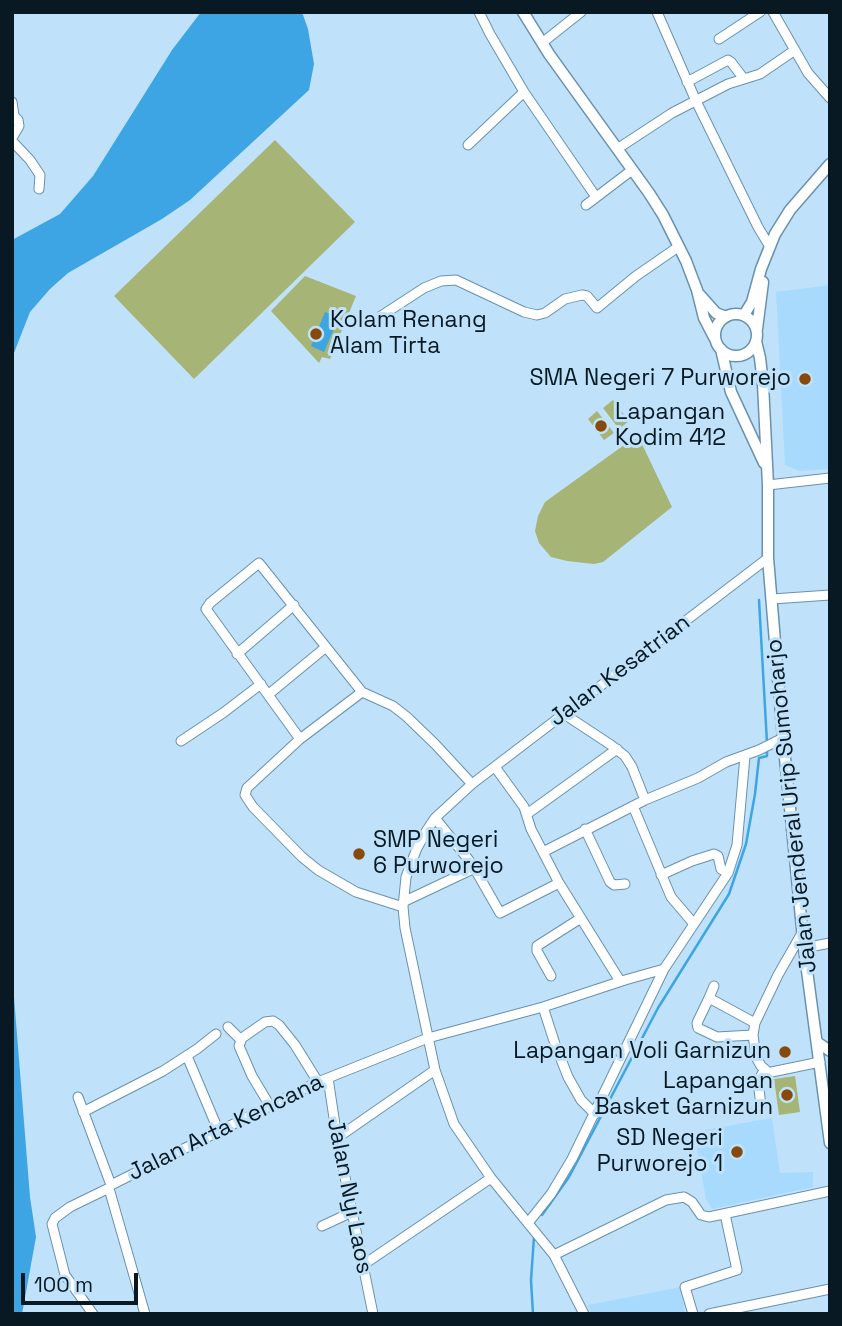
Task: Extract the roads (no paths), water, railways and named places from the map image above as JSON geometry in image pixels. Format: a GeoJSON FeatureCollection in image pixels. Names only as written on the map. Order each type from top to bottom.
{"type":"FeatureCollection","features":[{"type":"Feature","properties":{"kind":"main road"},"geometry":{"type":"LineString","coordinates":[[523,12],[663,215],[686,261],[704,318],[718,345],[727,354],[741,356],[753,348],[757,335],[765,258]]}},
{"type":"Feature","properties":{"kind":"main road"},"geometry":{"type":"LineString","coordinates":[[744,315],[754,296],[775,234],[790,210],[830,164]]}},
{"type":"Feature","properties":{"kind":"main road"},"geometry":{"type":"LineString","coordinates":[[697,290],[716,313],[726,317]]}},
{"type":"Feature","properties":{"kind":"main road"},"geometry":{"type":"LineString","coordinates":[[733,314],[750,318],[757,335],[761,358],[766,469],[731,392],[715,334],[717,327],[726,317],[733,314]]}},
{"type":"Feature","properties":{"kind":"main road","name":"Jalan Jenderal Urip Sumoharjo"},"geometry":{"type":"LineString","coordinates":[[766,469],[768,558],[779,740],[804,948],[820,1062],[826,1080],[830,1143]]}},
{"type":"Feature","properties":{"kind":"main road"},"geometry":{"type":"LineString","coordinates":[[817,1042],[830,1051]]}},
{"type":"Feature","properties":{"kind":"street"},"geometry":{"type":"LineString","coordinates":[[480,12],[524,92],[596,197]]}},
{"type":"Feature","properties":{"kind":"street"},"geometry":{"type":"LineString","coordinates":[[542,43],[582,12]]}},
{"type":"Feature","properties":{"kind":"street"},"geometry":{"type":"LineString","coordinates":[[657,12],[696,101],[770,247]]}},
{"type":"Feature","properties":{"kind":"street"},"geometry":{"type":"LineString","coordinates":[[719,39],[760,12]]}},
{"type":"Feature","properties":{"kind":"street"},"geometry":{"type":"LineString","coordinates":[[777,14],[808,74],[830,98]]}},
{"type":"Feature","properties":{"kind":"street"},"geometry":{"type":"LineString","coordinates":[[617,149],[672,113],[728,84],[760,74],[795,50]]}},
{"type":"Feature","properties":{"kind":"street"},"geometry":{"type":"LineString","coordinates":[[687,82],[728,60],[744,79]]}},
{"type":"Feature","properties":{"kind":"street"},"geometry":{"type":"LineString","coordinates":[[468,145],[524,92]]}},
{"type":"Feature","properties":{"kind":"street"},"geometry":{"type":"LineString","coordinates":[[12,102],[19,126],[12,139],[40,175],[39,189]]}},
{"type":"Feature","properties":{"kind":"street"},"geometry":{"type":"LineString","coordinates":[[586,205],[632,170]]}},
{"type":"Feature","properties":{"kind":"street"},"geometry":{"type":"LineString","coordinates":[[381,316],[424,288],[456,280],[524,312],[537,315],[545,313],[565,299],[582,295],[587,296],[597,308],[636,276],[678,247]]}},
{"type":"Feature","properties":{"kind":"street"},"geometry":{"type":"LineString","coordinates":[[768,485],[830,478]]}},
{"type":"Feature","properties":{"kind":"street","name":"Jalan Kesatrian"},"geometry":{"type":"LineString","coordinates":[[584,1314],[554,1255],[491,1178],[454,1124],[435,1070],[405,928],[403,905],[406,877],[417,848],[435,818],[472,784],[768,558]]}},
{"type":"Feature","properties":{"kind":"street"},"geometry":{"type":"LineString","coordinates":[[300,739],[206,608],[259,562],[362,692],[393,706],[407,717],[472,784]]}},
{"type":"Feature","properties":{"kind":"street"},"geometry":{"type":"LineString","coordinates":[[772,599],[830,595]]}},
{"type":"Feature","properties":{"kind":"street"},"geometry":{"type":"LineString","coordinates":[[237,654],[294,605]]}},
{"type":"Feature","properties":{"kind":"street"},"geometry":{"type":"LineString","coordinates":[[269,694],[326,646]]}},
{"type":"Feature","properties":{"kind":"street"},"geometry":{"type":"LineString","coordinates":[[181,741],[261,684]]}},
{"type":"Feature","properties":{"kind":"street"},"geometry":{"type":"LineString","coordinates":[[362,692],[300,739],[247,788],[246,798],[302,857],[318,870],[356,892],[403,905],[475,868]]}},
{"type":"Feature","properties":{"kind":"street"},"geometry":{"type":"LineString","coordinates":[[564,714],[625,756],[645,800]]}},
{"type":"Feature","properties":{"kind":"street"},"geometry":{"type":"LineString","coordinates":[[543,852],[645,800],[779,740]]}},
{"type":"Feature","properties":{"kind":"street"},"geometry":{"type":"LineString","coordinates":[[527,814],[617,749]]}},
{"type":"Feature","properties":{"kind":"street"},"geometry":{"type":"LineString","coordinates":[[528,1223],[551,1194],[572,1159],[664,969],[728,873],[737,845],[745,756]]}},
{"type":"Feature","properties":{"kind":"street"},"geometry":{"type":"LineString","coordinates":[[495,767],[521,802],[531,829],[559,883],[620,981]]}},
{"type":"Feature","properties":{"kind":"street"},"geometry":{"type":"LineString","coordinates":[[633,806],[671,897],[694,923]]}},
{"type":"Feature","properties":{"kind":"street"},"geometry":{"type":"LineString","coordinates":[[435,818],[475,868],[500,914],[559,883]]}},
{"type":"Feature","properties":{"kind":"street"},"geometry":{"type":"LineString","coordinates":[[586,829],[610,882],[614,885],[625,884]]}},
{"type":"Feature","properties":{"kind":"street"},"geometry":{"type":"LineString","coordinates":[[661,875],[714,854],[718,856],[721,869],[728,873]]}},
{"type":"Feature","properties":{"kind":"street"},"geometry":{"type":"LineString","coordinates":[[551,976],[537,946],[581,918]]}},
{"type":"Feature","properties":{"kind":"street"},"geometry":{"type":"LineString","coordinates":[[768,1072],[758,1063],[752,1035],[783,964],[802,933]]}},
{"type":"Feature","properties":{"kind":"street"},"geometry":{"type":"LineString","coordinates":[[804,948],[830,943]]}},
{"type":"Feature","properties":{"kind":"street","name":"Jalan Arta Kencana"},"geometry":{"type":"LineString","coordinates":[[145,1314],[110,1186],[318,1082],[428,1038],[543,1007],[664,969]]}},
{"type":"Feature","properties":{"kind":"street"},"geometry":{"type":"LineString","coordinates":[[714,986],[697,1023],[698,1028],[717,1037],[752,1035]]}},
{"type":"Feature","properties":{"kind":"street"},"geometry":{"type":"LineString","coordinates":[[709,998],[755,1023]]}},
{"type":"Feature","properties":{"kind":"street"},"geometry":{"type":"LineString","coordinates":[[543,1007],[568,1076],[581,1100],[595,1114]]}},
{"type":"Feature","properties":{"kind":"street"},"geometry":{"type":"LineString","coordinates":[[270,1106],[239,1046],[241,1040],[269,1020],[277,1023],[295,1045],[318,1082]]}},
{"type":"Feature","properties":{"kind":"street"},"geometry":{"type":"LineString","coordinates":[[228,1027],[241,1040]]}},
{"type":"Feature","properties":{"kind":"street"},"geometry":{"type":"LineString","coordinates":[[83,1112],[146,1081],[216,1034]]}},
{"type":"Feature","properties":{"kind":"street"},"geometry":{"type":"LineString","coordinates":[[187,1056],[219,1132]]}},
{"type":"Feature","properties":{"kind":"street"},"geometry":{"type":"LineString","coordinates":[[757,1109],[761,1105],[758,1082],[762,1074],[820,1062]]}},
{"type":"Feature","properties":{"kind":"street"},"geometry":{"type":"LineString","coordinates":[[337,1138],[435,1070]]}},
{"type":"Feature","properties":{"kind":"street","name":"Jalan Nyi Laos"},"geometry":{"type":"LineString","coordinates":[[328,1078],[337,1138],[373,1314]]}},
{"type":"Feature","properties":{"kind":"street"},"geometry":{"type":"LineString","coordinates":[[78,1097],[110,1186],[70,1207],[55,1218],[52,1224],[65,1275],[93,1314]]}},
{"type":"Feature","properties":{"kind":"street"},"geometry":{"type":"LineString","coordinates":[[363,1265],[491,1178]]}},
{"type":"Feature","properties":{"kind":"street"},"geometry":{"type":"LineString","coordinates":[[554,1255],[666,1200],[684,1197],[689,1199],[701,1215],[709,1217],[830,1191]]}},
{"type":"Feature","properties":{"kind":"street"},"geometry":{"type":"LineString","coordinates":[[322,1226],[352,1212]]}},
{"type":"Feature","properties":{"kind":"street"},"geometry":{"type":"LineString","coordinates":[[693,1314],[685,1287],[737,1270],[725,1214]]}},
{"type":"Feature","properties":{"kind":"street"},"geometry":{"type":"LineString","coordinates":[[709,1314],[830,1289]]}},
{"type":"Feature","properties":{"kind":"water"},"geometry":{"type":"Polygon","coordinates":[[[201,12],[302,12],[314,64],[309,90],[190,200],[68,273],[50,289],[30,312],[12,358],[12,240],[60,214],[93,176],[172,50],[201,12]]]}},
{"type":"Feature","properties":{"kind":"water"},"geometry":{"type":"Polygon","coordinates":[[[325,312],[339,317],[324,352],[311,346],[325,312]]]}},
{"type":"Feature","properties":{"kind":"water"},"geometry":{"type":"Polygon","coordinates":[[[12,972],[30,1197],[36,1237],[22,1314],[12,1314],[12,972]]]}},
{"type":"Feature","properties":{"kind":"waterway"},"geometry":{"type":"LineString","coordinates":[[759,600],[767,743]]}},
{"type":"Feature","properties":{"kind":"waterway"},"geometry":{"type":"LineString","coordinates":[[542,1215],[569,1177],[658,1008],[729,894],[746,844],[759,758],[767,756],[767,750]]}},
{"type":"Feature","properties":{"kind":"waterway"},"geometry":{"type":"LineString","coordinates":[[533,1314],[531,1280],[534,1237]]}},
{"type":"Feature","properties":{"kind":"place","name":"Kolam Renang Alam Tirta"},"geometry":{"type":"Point","coordinates":[316,334]}},
{"type":"Feature","properties":{"kind":"place","name":"SMA Negeri 7 Purworejo"},"geometry":{"type":"Point","coordinates":[805,379]}},
{"type":"Feature","properties":{"kind":"place","name":"Lapangan Kodim 412"},"geometry":{"type":"Point","coordinates":[601,426]}},
{"type":"Feature","properties":{"kind":"place","name":"SMP Negeri 6 Purworejo"},"geometry":{"type":"Point","coordinates":[359,854]}},
{"type":"Feature","properties":{"kind":"place","name":"Lapangan Voli Garnizun"},"geometry":{"type":"Point","coordinates":[785,1052]}},
{"type":"Feature","properties":{"kind":"place","name":"Lapangan Basket Garnizun"},"geometry":{"type":"Point","coordinates":[787,1095]}},
{"type":"Feature","properties":{"kind":"place","name":"SD Negeri Purworejo 1"},"geometry":{"type":"Point","coordinates":[737,1152]}}]}
